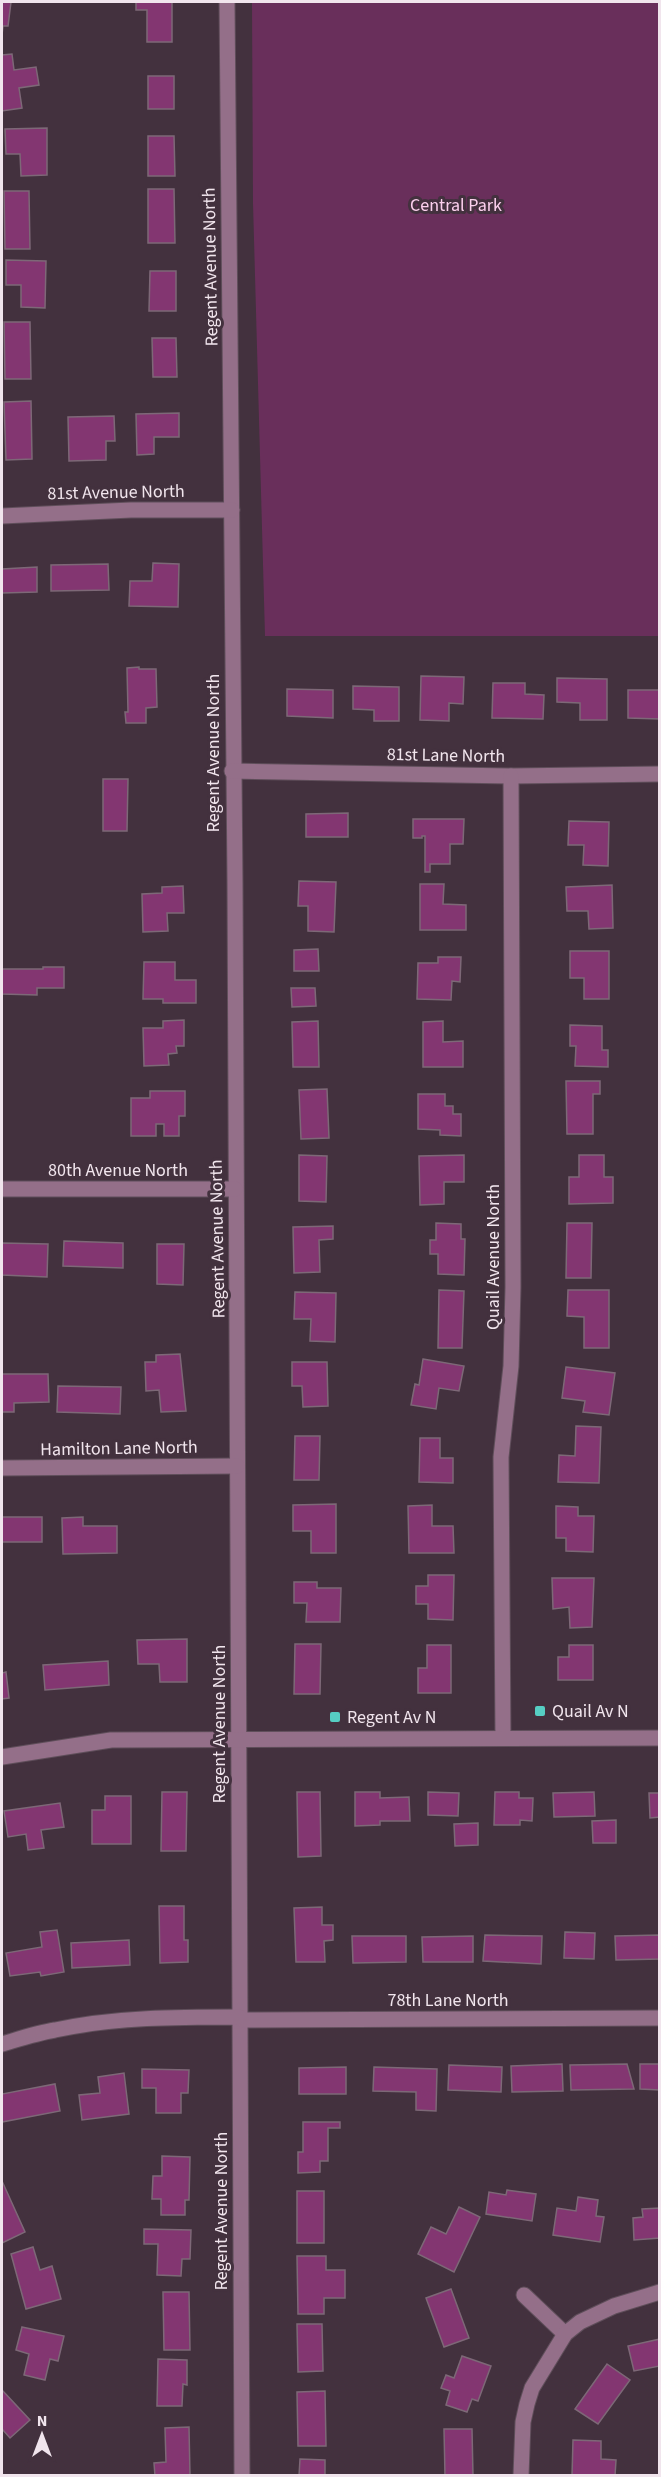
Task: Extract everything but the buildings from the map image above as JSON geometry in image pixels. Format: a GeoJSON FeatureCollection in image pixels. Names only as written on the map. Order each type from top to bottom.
{"type":"FeatureCollection","features":[{"type":"Feature","properties":{"kind":"street","name":"Regent Avenue North"},"geometry":{"type":"LineString","coordinates":[[227,2],[232,510],[242,2475]]}},
{"type":"Feature","properties":{"kind":"street","name":"81st Avenue North"},"geometry":{"type":"LineString","coordinates":[[2,516],[131,510],[232,510]]}},
{"type":"Feature","properties":{"kind":"street","name":"81st Lane North"},"geometry":{"type":"LineString","coordinates":[[232,771],[511,776],[660,774]]}},
{"type":"Feature","properties":{"kind":"street","name":"Quail Avenue North"},"geometry":{"type":"LineString","coordinates":[[503,1738],[501,1457],[511,1366],[513,1287],[511,776]]}},
{"type":"Feature","properties":{"kind":"street","name":"80th Avenue North"},"geometry":{"type":"LineString","coordinates":[[2,1189],[236,1189]]}},
{"type":"Feature","properties":{"kind":"street","name":"Hamilton Lane North"},"geometry":{"type":"LineString","coordinates":[[2,1468],[237,1466]]}},
{"type":"Feature","properties":{"kind":"street"},"geometry":{"type":"LineString","coordinates":[[2,1757],[111,1740],[660,1738]]}},
{"type":"Feature","properties":{"kind":"street","name":"78th Lane North"},"geometry":{"type":"LineString","coordinates":[[2,2044],[55,2030],[120,2020],[239,2017],[243,2020],[660,2018]]}},
{"type":"Feature","properties":{"kind":"street"},"geometry":{"type":"LineString","coordinates":[[521,2475],[526,2404],[532,2388],[565,2334],[580,2322],[614,2306],[660,2292]]}},
{"type":"Feature","properties":{"kind":"street"},"geometry":{"type":"LineString","coordinates":[[524,2295],[565,2334]]}},
{"type":"Feature","properties":{"kind":"green space","name":"Central Park"},"geometry":{"type":"Polygon","coordinates":[[[252,2],[659,2],[659,636],[265,636],[253,203],[252,2]]]}},
{"type":"Feature","properties":{"kind":"place","name":"Quail Av N"},"geometry":{"type":"Point","coordinates":[540,1711]}},
{"type":"Feature","properties":{"kind":"place","name":"Regent Av N"},"geometry":{"type":"Point","coordinates":[335,1717]}}]}
